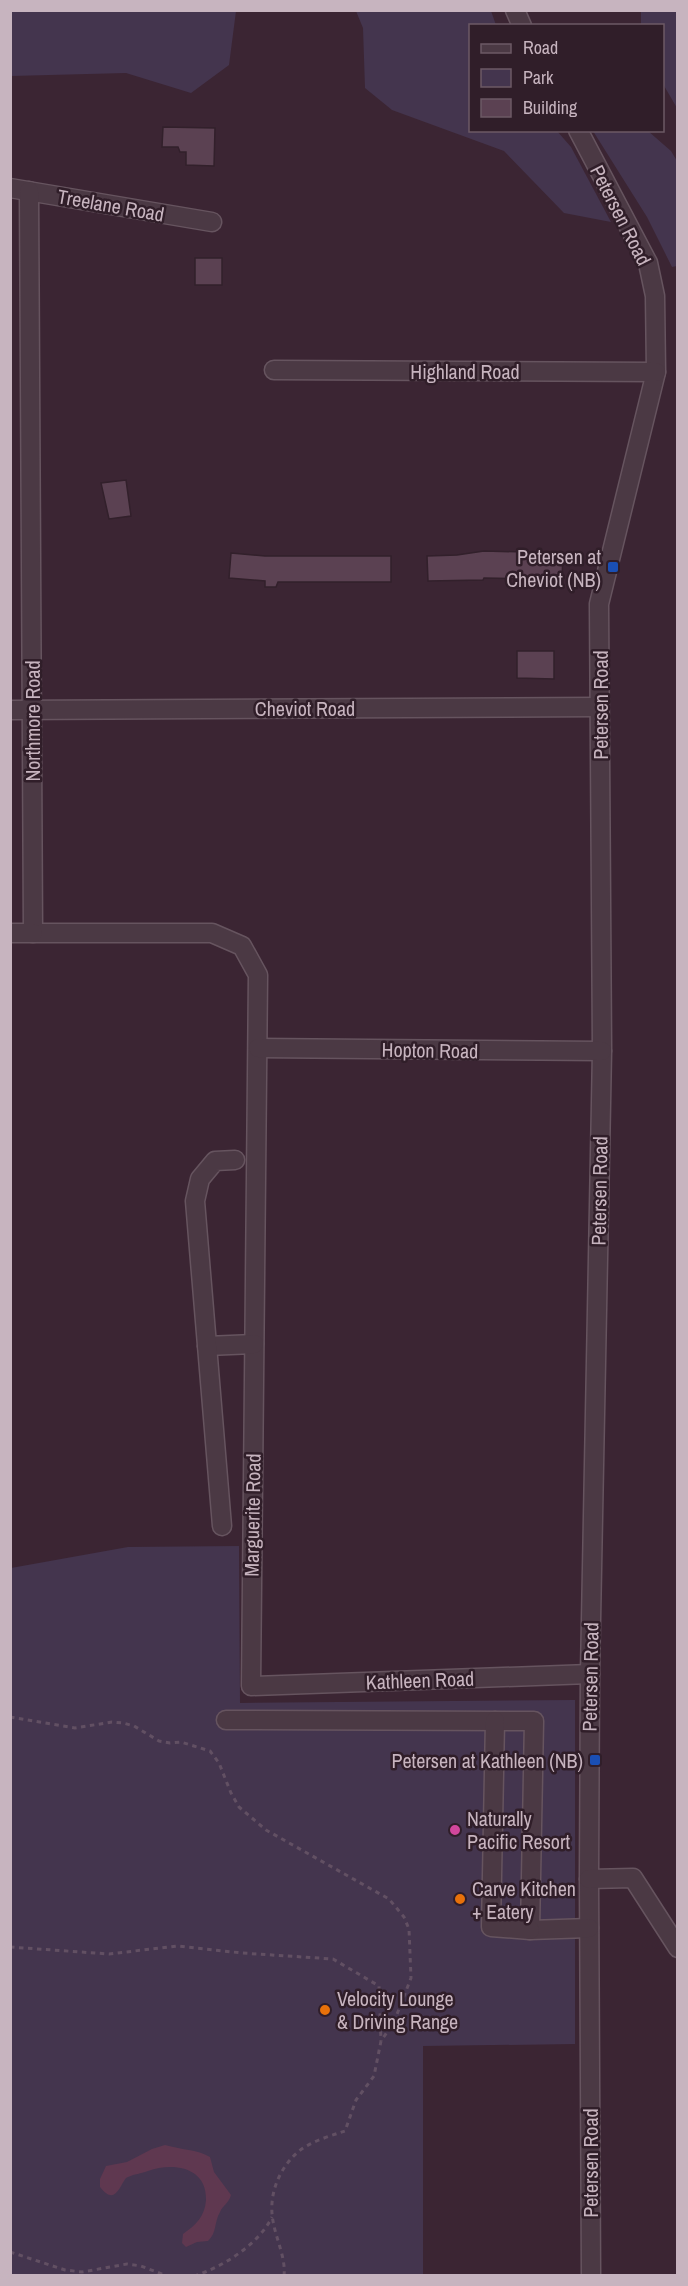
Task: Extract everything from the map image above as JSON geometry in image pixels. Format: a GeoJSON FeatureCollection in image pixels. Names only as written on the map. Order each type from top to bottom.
{"type":"FeatureCollection","features":[{"type":"Feature","properties":{"kind":"street"},"geometry":{"type":"LineString","coordinates":[[514,10],[521,24]]}},
{"type":"Feature","properties":{"kind":"street","name":"Petersen Road"},"geometry":{"type":"LineString","coordinates":[[579,132],[648,263],[655,296],[656,372],[599,604],[602,1051],[590,1674],[591,2276]]}},
{"type":"Feature","properties":{"kind":"street","name":"Treelane Road"},"geometry":{"type":"LineString","coordinates":[[20,189],[212,222]]}},
{"type":"Feature","properties":{"kind":"street","name":"Northmore Road"},"geometry":{"type":"LineString","coordinates":[[20,189],[32,710],[33,933]]}},
{"type":"Feature","properties":{"kind":"street","name":"Highland Road"},"geometry":{"type":"LineString","coordinates":[[274,370],[656,372]]}},
{"type":"Feature","properties":{"kind":"street","name":"Cheviot Road"},"geometry":{"type":"LineString","coordinates":[[10,710],[600,707]]}},
{"type":"Feature","properties":{"kind":"street"},"geometry":{"type":"LineString","coordinates":[[10,933],[212,933],[242,946],[258,975],[258,1048]]}},
{"type":"Feature","properties":{"kind":"street","name":"Hopton Road"},"geometry":{"type":"LineString","coordinates":[[258,1048],[602,1051]]}},
{"type":"Feature","properties":{"kind":"street","name":"Marguerite Road"},"geometry":{"type":"LineString","coordinates":[[250,1686],[258,1048]]}},
{"type":"Feature","properties":{"kind":"street","name":"Marguerite Road"},"geometry":{"type":"LineString","coordinates":[[222,1526],[195,1201],[200,1179],[215,1161],[235,1160]]}},
{"type":"Feature","properties":{"kind":"street"},"geometry":{"type":"LineString","coordinates":[[207,1346],[254,1344]]}},
{"type":"Feature","properties":{"kind":"street","name":"Kathleen Road"},"geometry":{"type":"LineString","coordinates":[[250,1686],[590,1674]]}},
{"type":"Feature","properties":{"kind":"street"},"geometry":{"type":"LineString","coordinates":[[226,1720],[534,1721],[530,1930]]}},
{"type":"Feature","properties":{"kind":"street"},"geometry":{"type":"LineString","coordinates":[[495,1721],[491,1927],[530,1930],[589,1928]]}},
{"type":"Feature","properties":{"kind":"street"},"geometry":{"type":"LineString","coordinates":[[589,1879],[633,1878],[678,1948]]}},
{"type":"Feature","properties":{"kind":"path"},"geometry":{"type":"LineString","coordinates":[[10,1717],[75,1728],[123,1723],[134,1726],[159,1741],[181,1742],[210,1751],[219,1763],[235,1800],[266,1830],[389,1899],[404,1917],[409,1929],[411,1978],[394,2022],[381,2042]]}},
{"type":"Feature","properties":{"kind":"path"},"geometry":{"type":"LineString","coordinates":[[10,1947],[109,1954],[177,1946],[333,1959],[379,1986],[381,2042],[374,2076],[357,2100],[345,2131],[300,2150],[277,2179],[272,2216],[284,2276]]}},
{"type":"Feature","properties":{"kind":"path"},"geometry":{"type":"LineString","coordinates":[[194,2276],[217,2265],[250,2244],[267,2227],[272,2216]]}},
{"type":"Feature","properties":{"kind":"path"},"geometry":{"type":"LineString","coordinates":[[10,2252],[65,2270],[82,2272],[127,2264],[141,2265],[167,2276]]}},
{"type":"Feature","properties":{"kind":"green space"},"geometry":{"type":"Polygon","coordinates":[[[10,11],[236,11],[229,65],[191,93],[126,73],[11,76],[10,11]]]}},
{"type":"Feature","properties":{"kind":"green space"},"geometry":{"type":"Polygon","coordinates":[[[356,11],[491,11],[496,24],[469,24],[469,132],[558,132],[571,147],[611,222],[564,213],[504,151],[392,110],[365,88],[363,28],[356,11]]]}},
{"type":"Feature","properties":{"kind":"green space"},"geometry":{"type":"Polygon","coordinates":[[[641,11],[677,11],[677,108],[664,86],[664,24],[641,24],[641,11]]]}},
{"type":"Feature","properties":{"kind":"green space"},"geometry":{"type":"Polygon","coordinates":[[[594,132],[649,132],[671,151],[677,161],[677,266],[672,267],[647,217],[594,132]]]}},
{"type":"Feature","properties":{"kind":"green space"},"geometry":{"type":"Polygon","coordinates":[[[239,1546],[240,1703],[575,1700],[575,2044],[423,2046],[423,2275],[11,2276],[11,1568],[128,1547],[239,1546]]]}},
{"type":"Feature","properties":{"kind":"shaded area"},"geometry":{"type":"Polygon","coordinates":[[[165,2145],[200,2152],[210,2157],[214,2172],[231,2195],[220,2212],[213,2234],[208,2241],[197,2242],[186,2247],[182,2243],[183,2234],[196,2224],[202,2215],[206,2200],[201,2180],[187,2170],[158,2168],[131,2176],[126,2178],[113,2195],[109,2195],[100,2187],[100,2179],[106,2166],[127,2162],[165,2145]]]}},
{"type":"Feature","properties":{"kind":"building"},"geometry":{"type":"Polygon","coordinates":[[[163,127],[215,128],[214,166],[186,165],[186,152],[180,152],[178,147],[162,147],[163,127]]]}},
{"type":"Feature","properties":{"kind":"building"},"geometry":{"type":"Polygon","coordinates":[[[195,258],[222,258],[222,285],[195,285],[195,258]]]}},
{"type":"Feature","properties":{"kind":"building"},"geometry":{"type":"Polygon","coordinates":[[[126,480],[131,516],[109,519],[101,483],[126,480]]]}},
{"type":"Feature","properties":{"kind":"building"},"geometry":{"type":"Polygon","coordinates":[[[484,551],[563,553],[562,579],[559,584],[546,584],[539,579],[484,578],[483,580],[428,581],[427,556],[484,551]]]}},
{"type":"Feature","properties":{"kind":"building"},"geometry":{"type":"Polygon","coordinates":[[[231,553],[265,556],[391,556],[391,582],[278,582],[276,587],[265,587],[265,581],[229,578],[231,553]]]}},
{"type":"Feature","properties":{"kind":"building"},"geometry":{"type":"Polygon","coordinates":[[[517,651],[554,651],[554,679],[517,678],[517,651]]]}},
{"type":"Feature","properties":{"kind":"place","name":"Petersen at Cheviot (NB)"},"geometry":{"type":"Point","coordinates":[613,567]}},
{"type":"Feature","properties":{"kind":"place","name":"Petersen at Kathleen (NB)"},"geometry":{"type":"Point","coordinates":[595,1760]}},
{"type":"Feature","properties":{"kind":"place","name":"Naturally Pacific Resort"},"geometry":{"type":"Point","coordinates":[455,1830]}},
{"type":"Feature","properties":{"kind":"place","name":"Carve Kitchen + Eatery"},"geometry":{"type":"Point","coordinates":[460,1899]}},
{"type":"Feature","properties":{"kind":"place","name":"Velocity Lounge & Driving Range"},"geometry":{"type":"Point","coordinates":[325,2010]}}]}
